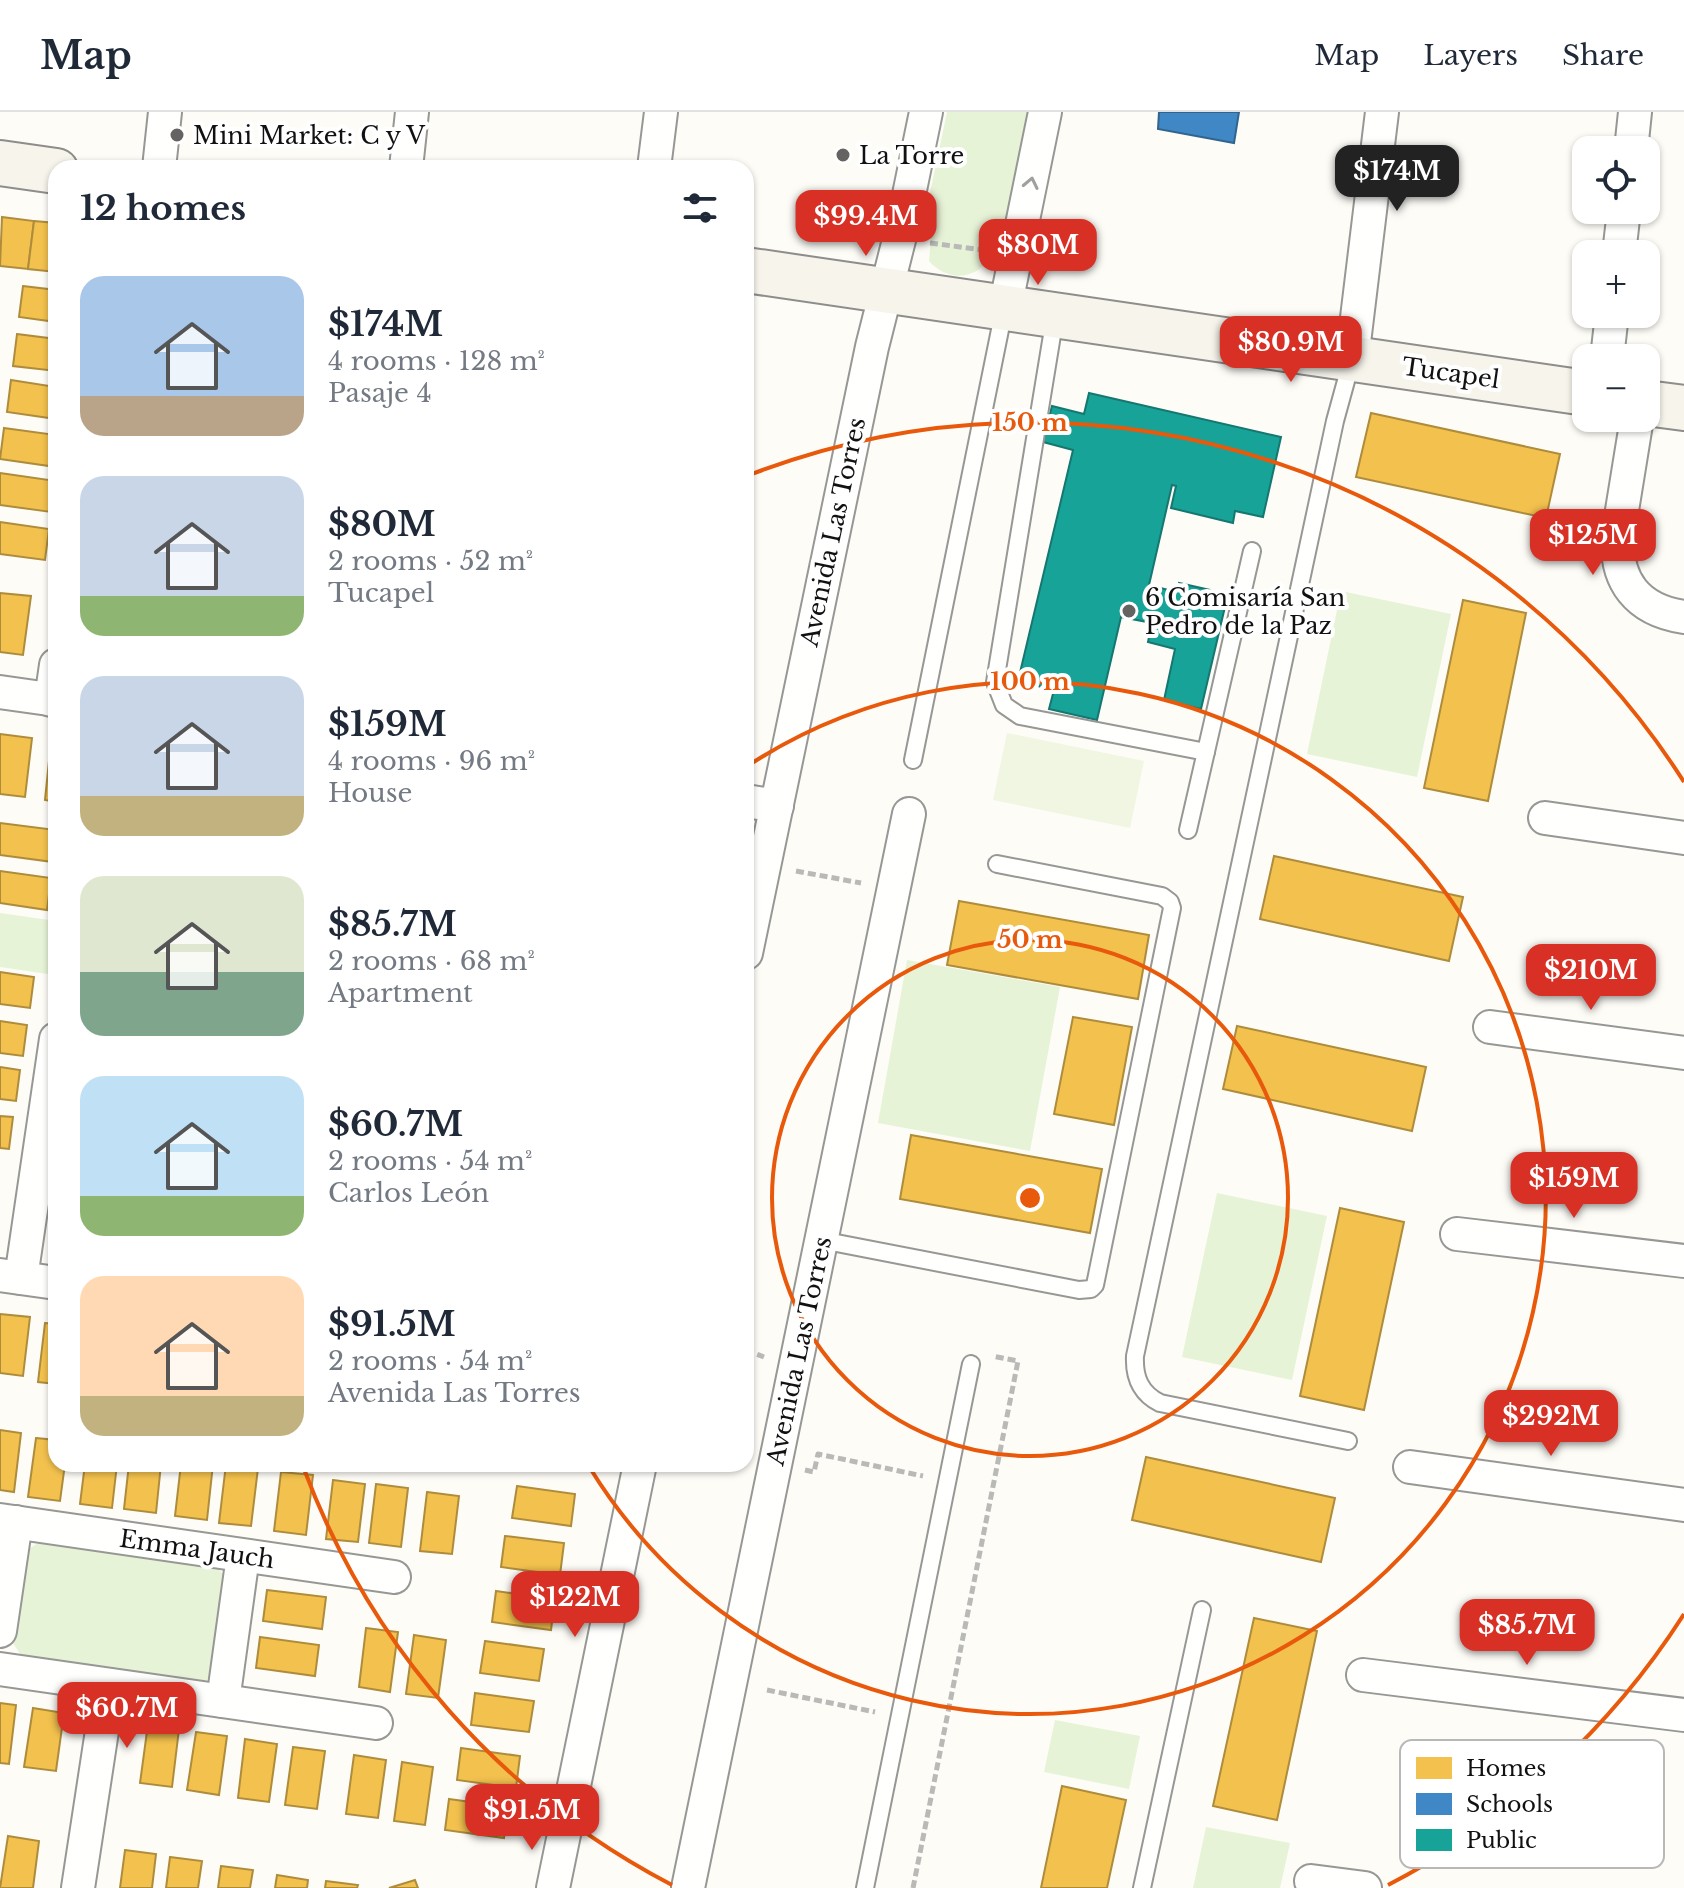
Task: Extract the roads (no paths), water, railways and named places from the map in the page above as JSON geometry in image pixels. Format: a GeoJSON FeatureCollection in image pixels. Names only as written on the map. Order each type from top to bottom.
{"type":"FeatureCollection","features":[{"type":"Feature","properties":{"kind":"main road"},"geometry":{"type":"LineString","coordinates":[[0,163],[48,170]]}},
{"type":"Feature","properties":{"kind":"main road","name":"Tucapel"},"geometry":{"type":"LineString","coordinates":[[754,271],[1572,391]]}},
{"type":"Feature","properties":{"kind":"main road"},"geometry":{"type":"LineString","coordinates":[[1660,405],[1684,408]]}},
{"type":"Feature","properties":{"kind":"street"},"geometry":{"type":"LineString","coordinates":[[160,160],[165,112]]}},
{"type":"Feature","properties":{"kind":"street"},"geometry":{"type":"LineString","coordinates":[[407,160],[412,112]]}},
{"type":"Feature","properties":{"kind":"street"},"geometry":{"type":"LineString","coordinates":[[655,160],[661,112]]}},
{"type":"Feature","properties":{"kind":"street","name":"Avenida Las Torres"},"geometry":{"type":"LineString","coordinates":[[754,914],[764,865],[761,804],[899,239],[926,112]]}},
{"type":"Feature","properties":{"kind":"street"},"geometry":{"type":"LineString","coordinates":[[1005,308],[1045,112]]}},
{"type":"Feature","properties":{"kind":"street"},"geometry":{"type":"LineString","coordinates":[[1352,359],[1382,112]]}},
{"type":"Feature","properties":{"kind":"street"},"geometry":{"type":"LineString","coordinates":[[1632,136],[1635,112]]}},
{"type":"Feature","properties":{"kind":"street"},"geometry":{"type":"LineString","coordinates":[[1635,432],[1618,535],[1620,570],[1641,601],[1657,610],[1684,617]]}},
{"type":"Feature","properties":{"kind":"street"},"geometry":{"type":"LineString","coordinates":[[0,692],[48,699]]}},
{"type":"Feature","properties":{"kind":"street","name":"Avenida Las Torres"},"geometry":{"type":"LineString","coordinates":[[688,1888],[909,814]]}},
{"type":"Feature","properties":{"kind":"street"},"geometry":{"type":"LineString","coordinates":[[1545,818],[1684,838]]}},
{"type":"Feature","properties":{"kind":"street"},"geometry":{"type":"LineString","coordinates":[[1490,1027],[1684,1053]]}},
{"type":"Feature","properties":{"kind":"street"},"geometry":{"type":"LineString","coordinates":[[48,1080],[10,1276],[48,1282]]}},
{"type":"Feature","properties":{"kind":"street"},"geometry":{"type":"LineString","coordinates":[[1457,1234],[1684,1261]]}},
{"type":"Feature","properties":{"kind":"street"},"geometry":{"type":"LineString","coordinates":[[1410,1467],[1684,1505]]}},
{"type":"Feature","properties":{"kind":"street"},"geometry":{"type":"LineString","coordinates":[[553,1888],[638,1472]]}},
{"type":"Feature","properties":{"kind":"street"},"geometry":{"type":"LineString","coordinates":[[0,1631],[8,1521]]}},
{"type":"Feature","properties":{"kind":"street","name":"Emma Jauch"},"geometry":{"type":"LineString","coordinates":[[8,1521],[394,1577]]}},
{"type":"Feature","properties":{"kind":"street"},"geometry":{"type":"LineString","coordinates":[[223,1701],[243,1556]]}},
{"type":"Feature","properties":{"kind":"street"},"geometry":{"type":"LineString","coordinates":[[0,1669],[376,1723]]}},
{"type":"Feature","properties":{"kind":"street"},"geometry":{"type":"LineString","coordinates":[[1363,1675],[1684,1715]]}},
{"type":"Feature","properties":{"kind":"street"},"geometry":{"type":"LineString","coordinates":[[78,1888],[109,1685]]}},
{"type":"Feature","properties":{"kind":"street"},"geometry":{"type":"LineString","coordinates":[[1311,1881],[1365,1888]]}},
{"type":"Feature","properties":{"kind":"lane"},"geometry":{"type":"LineString","coordinates":[[913,760],[1005,308]]}},
{"type":"Feature","properties":{"kind":"lane"},"geometry":{"type":"LineString","coordinates":[[1056,315],[995,682],[1004,705],[1020,716],[1206,752]]}},
{"type":"Feature","properties":{"kind":"lane"},"geometry":{"type":"LineString","coordinates":[[1348,1441],[1160,1403],[1142,1390],[1134,1368],[1335,421],[1352,359]]}},
{"type":"Feature","properties":{"kind":"lane"},"geometry":{"type":"LineString","coordinates":[[1188,830],[1252,551]]}},
{"type":"Feature","properties":{"kind":"lane"},"geometry":{"type":"LineString","coordinates":[[821,1240],[1079,1290],[1091,1289],[1095,1285],[1172,908],[1162,896],[997,864]]}},
{"type":"Feature","properties":{"kind":"lane"},"geometry":{"type":"LineString","coordinates":[[865,1888],[971,1364]]}},
{"type":"Feature","properties":{"kind":"lane"},"geometry":{"type":"LineString","coordinates":[[1142,1888],[1202,1610]]}},
{"type":"Feature","properties":{"kind":"place","name":"Mini Market: C y V"},"geometry":{"type":"Point","coordinates":[177,135]}},
{"type":"Feature","properties":{"kind":"place","name":"La Torre"},"geometry":{"type":"Point","coordinates":[843,155]}},
{"type":"Feature","properties":{"kind":"place","name":"6 Comisaría San Pedro de la Paz"},"geometry":{"type":"Point","coordinates":[1129,611]}}]}
